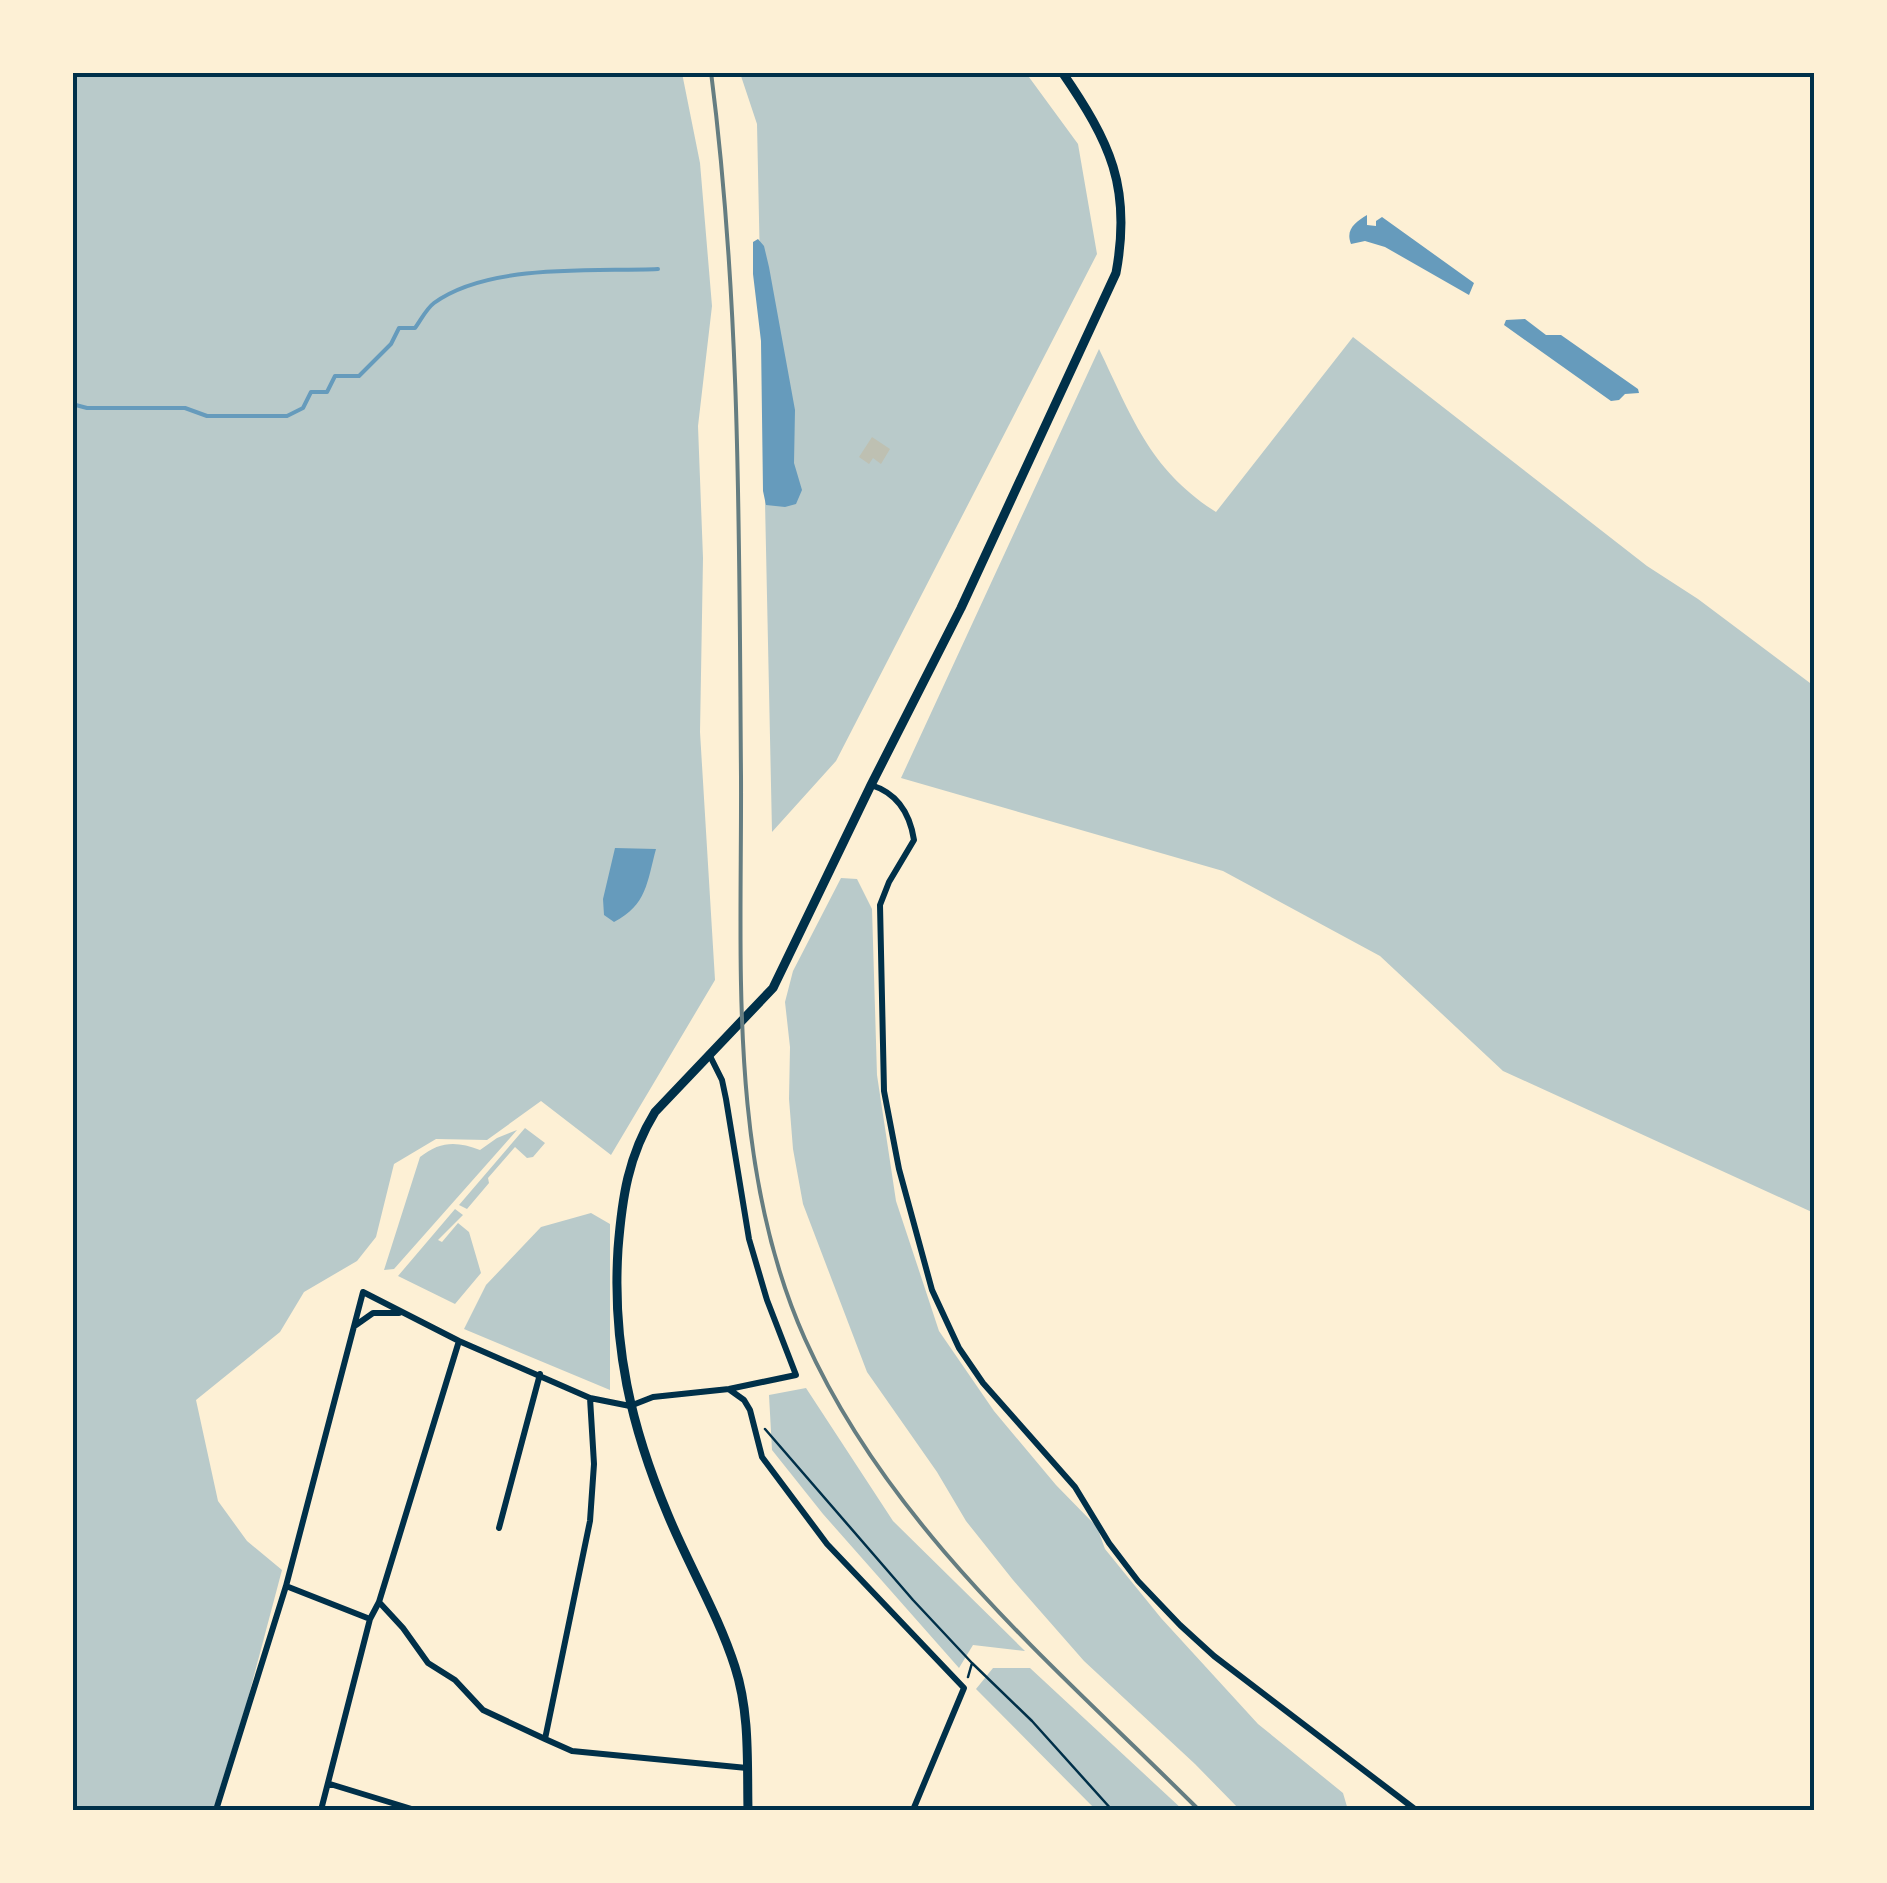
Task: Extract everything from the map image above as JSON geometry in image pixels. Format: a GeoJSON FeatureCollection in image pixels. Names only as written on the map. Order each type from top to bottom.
{"type":"FeatureCollection","features":[{"type":"Feature","properties":{"kind":"main road"},"geometry":{"type":"LineString","coordinates":[[748,1810],[745,1714],[736,1671],[715,1612],[668,1514],[630,1406],[621,1363],[616,1310],[620,1220],[627,1172],[654,1112],[773,988],[962,608],[1116,273],[1122,242],[1120,196],[1107,145],[1062,72]]}},
{"type":"Feature","properties":{"kind":"street"},"geometry":{"type":"LineString","coordinates":[[871,785],[890,791],[911,822],[914,840],[880,905],[884,1090],[899,1169],[932,1290],[959,1348],[983,1383],[1074,1487],[1138,1581],[1180,1624],[1214,1656],[1416,1810]]}},
{"type":"Feature","properties":{"kind":"street"},"geometry":{"type":"LineString","coordinates":[[216,1810],[286,1586],[363,1292],[459,1341],[590,1398],[630,1406],[653,1397],[730,1389],[796,1374],[767,1300],[749,1239],[722,1080],[709,1054]]}},
{"type":"Feature","properties":{"kind":"street"},"geometry":{"type":"LineString","coordinates":[[352,1330],[361,1319],[374,1313],[403,1313]]}},
{"type":"Feature","properties":{"kind":"street"},"geometry":{"type":"LineString","coordinates":[[321,1810],[370,1620],[379,1602],[459,1341]]}},
{"type":"Feature","properties":{"kind":"street"},"geometry":{"type":"LineString","coordinates":[[498,1528],[540,1374]]}},
{"type":"Feature","properties":{"kind":"street"},"geometry":{"type":"LineString","coordinates":[[730,1389],[750,1410],[762,1458],[826,1544],[964,1688],[913,1810]]}},
{"type":"Feature","properties":{"kind":"street"},"geometry":{"type":"LineString","coordinates":[[545,1739],[590,1521],[594,1464],[590,1398]]}},
{"type":"Feature","properties":{"kind":"street"},"geometry":{"type":"LineString","coordinates":[[286,1586],[370,1620]]}},
{"type":"Feature","properties":{"kind":"street"},"geometry":{"type":"LineString","coordinates":[[379,1602],[428,1663],[455,1680],[483,1710],[545,1739],[572,1751],[747,1768]]}},
{"type":"Feature","properties":{"kind":"street"},"geometry":{"type":"LineString","coordinates":[[330,1784],[415,1810]]}},
{"type":"Feature","properties":{"kind":"path"},"geometry":{"type":"LineString","coordinates":[[762,1425],[913,1600],[1032,1721],[1112,1810]]}},
{"type":"Feature","properties":{"kind":"path"},"geometry":{"type":"LineString","coordinates":[[964,1688],[972,1663]]}},
{"type":"Feature","properties":{"kind":"shaded area"},"geometry":{"type":"Polygon","coordinates":[[[72,73],[682,73],[700,163],[712,306],[698,426],[703,558],[700,732],[715,980],[611,1155],[541,1101],[487,1140],[436,1139],[394,1164],[376,1237],[357,1261],[304,1292],[280,1332],[196,1400],[218,1501],[247,1541],[282,1570],[213,1810],[73,1810],[72,73]]]}},
{"type":"Feature","properties":{"kind":"shaded area"},"geometry":{"type":"Polygon","coordinates":[[[740,73],[1026,73],[1078,144],[1097,254],[836,761],[772,832],[757,124],[740,73]]]}},
{"type":"Feature","properties":{"kind":"shaded area"},"geometry":{"type":"Polygon","coordinates":[[[1353,337],[1647,566],[1814,686],[1814,1213],[1503,1071],[1380,956],[1223,871],[901,778],[1099,349],[1133,419],[1158,459],[1174,478],[1216,512],[1353,337]]]}},
{"type":"Feature","properties":{"kind":"shaded area"},"geometry":{"type":"Polygon","coordinates":[[[841,878],[857,879],[872,909],[877,1075],[896,1201],[939,1331],[994,1411],[1097,1527],[1105,1549],[1161,1618],[1258,1724],[1343,1793],[1348,1810],[1240,1810],[1084,1661],[1013,1580],[966,1521],[867,1372],[803,1204],[789,1099],[790,1047],[785,1002],[793,971],[841,878]]]}},
{"type":"Feature","properties":{"kind":"shaded area"},"geometry":{"type":"Polygon","coordinates":[[[525,1128],[545,1143],[533,1157],[527,1158],[515,1147],[467,1209],[459,1205],[525,1128]]]}},
{"type":"Feature","properties":{"kind":"shaded area"},"geometry":{"type":"Polygon","coordinates":[[[517,1130],[394,1269],[384,1270],[420,1157],[449,1144],[480,1150],[517,1130]]]}},
{"type":"Feature","properties":{"kind":"shaded area"},"geometry":{"type":"Polygon","coordinates":[[[455,1209],[463,1215],[438,1240],[442,1242],[458,1223],[469,1232],[481,1273],[455,1304],[398,1276],[455,1209]]]}},
{"type":"Feature","properties":{"kind":"shaded area"},"geometry":{"type":"Polygon","coordinates":[[[591,1213],[610,1224],[610,1390],[464,1329],[486,1285],[541,1227],[591,1213]]]}},
{"type":"Feature","properties":{"kind":"shaded area"},"geometry":{"type":"Polygon","coordinates":[[[806,1388],[893,1521],[1025,1651],[973,1645],[959,1668],[823,1514],[772,1450],[769,1395],[806,1388]]]}},
{"type":"Feature","properties":{"kind":"shaded area"},"geometry":{"type":"Polygon","coordinates":[[[993,1668],[1030,1668],[1183,1810],[1096,1810],[976,1689],[993,1668]]]}},
{"type":"Feature","properties":{"kind":"water"},"geometry":{"type":"Polygon","coordinates":[[[1367,215],[1367,225],[1376,226],[1382,217],[1474,283],[1469,295],[1385,247],[1365,241],[1351,244],[1351,230],[1367,215]]]}},
{"type":"Feature","properties":{"kind":"water"},"geometry":{"type":"Polygon","coordinates":[[[758,239],[764,246],[769,267],[795,410],[794,463],[802,490],[796,504],[785,507],[766,505],[763,491],[761,341],[753,274],[753,242],[758,239]]]}},
{"type":"Feature","properties":{"kind":"water"},"geometry":{"type":"Polygon","coordinates":[[[1525,319],[1546,335],[1561,335],[1639,393],[1611,401],[1504,325],[1506,320],[1525,319]]]}},
{"type":"Feature","properties":{"kind":"water"},"geometry":{"type":"Polygon","coordinates":[[[615,848],[656,849],[639,900],[614,922],[604,915],[603,899],[615,848]]]}},
{"type":"Feature","properties":{"kind":"building"},"geometry":{"type":"Polygon","coordinates":[[[872,437],[890,449],[881,464],[873,458],[869,464],[859,457],[872,437]]]}},
{"type":"Feature","properties":{"kind":"waterway"},"geometry":{"type":"LineString","coordinates":[[72,404],[87,408],[185,408],[207,416],[287,416],[303,408],[311,392],[327,392],[335,376],[359,376],[391,344],[399,328],[415,328],[431,305],[457,290],[512,275],[658,269]]}},
{"type":"Feature","properties":{"kind":"railway"},"geometry":{"type":"LineString","coordinates":[[711,72],[728,248],[736,424],[744,1062],[762,1204],[780,1272],[805,1339],[840,1408],[929,1534],[1033,1648],[1199,1810]]}}]}
